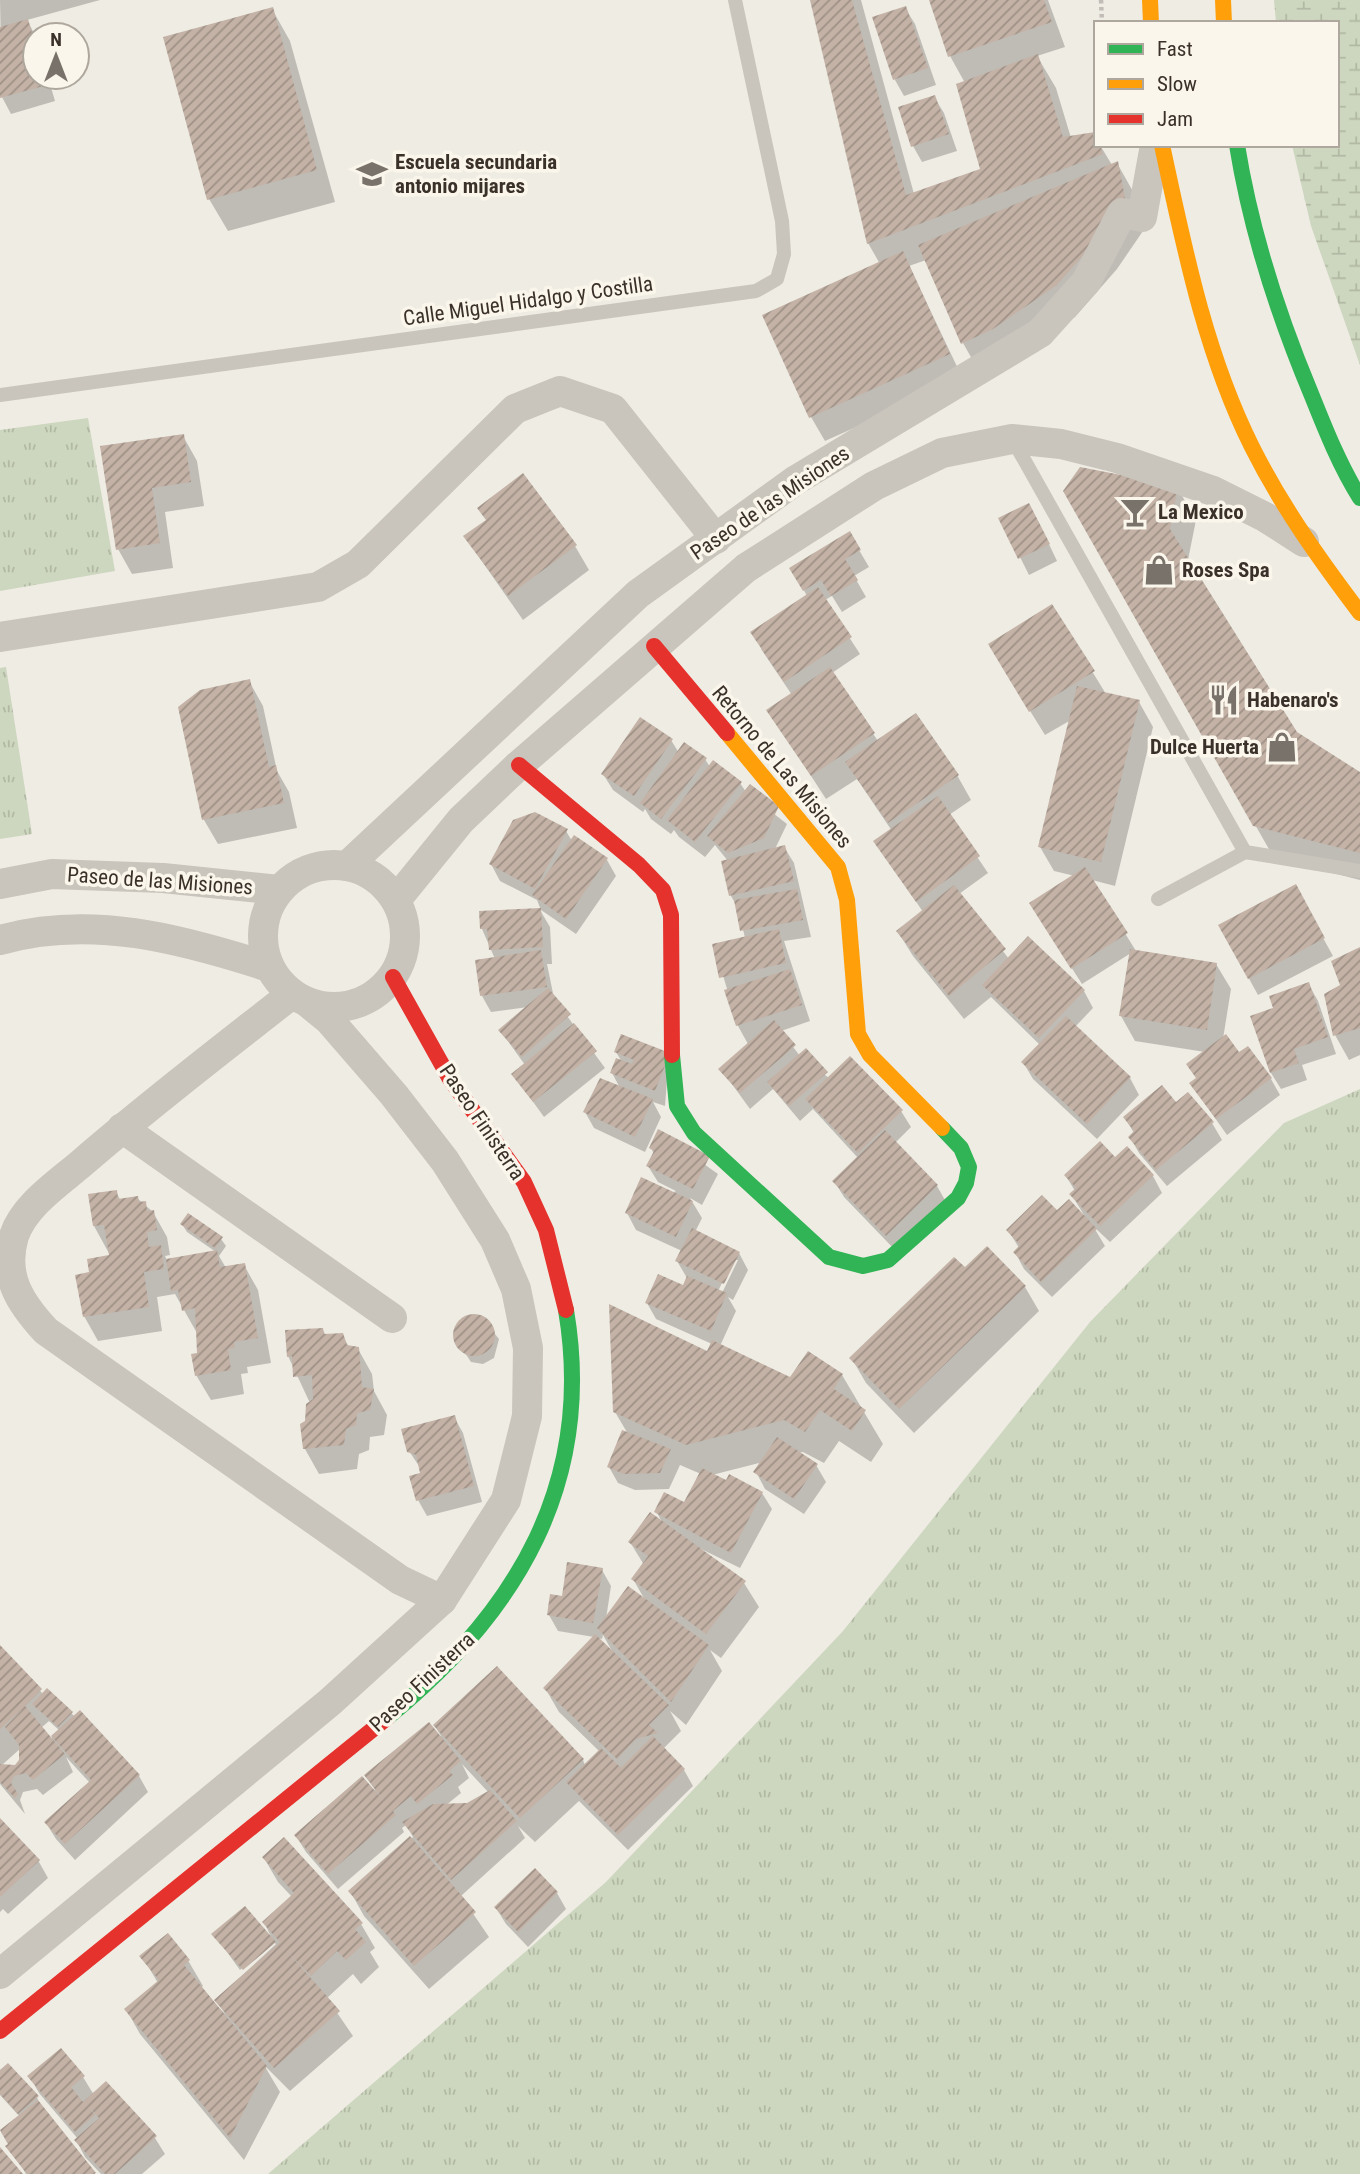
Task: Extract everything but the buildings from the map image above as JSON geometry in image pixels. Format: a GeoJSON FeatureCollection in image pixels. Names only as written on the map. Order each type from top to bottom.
{"type":"FeatureCollection","features":[{"type":"Feature","properties":{"kind":"street"},"geometry":{"type":"LineString","coordinates":[[1150,0],[1151,21]]}},
{"type":"Feature","properties":{"kind":"street"},"geometry":{"type":"LineString","coordinates":[[1223,0],[1224,21]]}},
{"type":"Feature","properties":{"kind":"street","name":"Paseo de las Misiones"},"geometry":{"type":"LineString","coordinates":[[348,866],[638,594],[796,480],[1040,333],[1086,282],[1122,214],[1142,217],[1155,147]]}},
{"type":"Feature","properties":{"kind":"street"},"geometry":{"type":"LineString","coordinates":[[1162,147],[1196,292],[1238,413],[1271,484],[1310,545],[1360,613]]}},
{"type":"Feature","properties":{"kind":"street"},"geometry":{"type":"LineString","coordinates":[[1237,147],[1242,185],[1259,254],[1287,336],[1360,498]]}},
{"type":"Feature","properties":{"kind":"street"},"geometry":{"type":"LineString","coordinates":[[0,637],[318,587],[358,564],[515,409],[561,391],[613,409],[716,539]]}},
{"type":"Feature","properties":{"kind":"street","name":"Paseo de las Misiones"},"geometry":{"type":"LineString","coordinates":[[396,900],[461,820],[519,765],[746,568],[874,486],[942,453],[1012,439],[1061,444],[1117,458],[1213,491],[1265,517],[1310,545]]}},
{"type":"Feature","properties":{"kind":"street","name":"Retorno de Las Misiones"},"geometry":{"type":"LineString","coordinates":[[519,765],[639,865],[663,890],[671,915],[672,1072],[677,1106],[694,1133],[829,1257],[863,1266],[888,1260],[958,1198],[967,1183],[969,1167],[961,1148],[870,1055],[858,1034],[847,900],[838,867],[654,646]]}},
{"type":"Feature","properties":{"kind":"street"},"geometry":{"type":"LineString","coordinates":[[269,967],[263,941],[265,914],[279,890],[310,869],[328,864],[348,866],[375,877],[396,900],[405,925],[404,952],[393,977],[369,998],[339,1007],[300,998],[122,1128],[36,1202],[15,1234],[10,1272],[22,1306],[46,1331],[400,1580],[442,1600]]}},
{"type":"Feature","properties":{"kind":"street","name":"Paseo de las Misiones"},"geometry":{"type":"LineString","coordinates":[[0,884],[52,874],[79,874],[163,878],[279,890]]}},
{"type":"Feature","properties":{"kind":"street"},"geometry":{"type":"LineString","coordinates":[[0,940],[81,928],[141,932],[202,945],[269,967],[300,998],[328,1020],[394,1095],[444,1161],[495,1240],[516,1289],[528,1348],[527,1416],[506,1500],[442,1600],[330,1702],[0,1974]]}},
{"type":"Feature","properties":{"kind":"street","name":"Paseo Finisterra"},"geometry":{"type":"LineString","coordinates":[[0,2031],[424,1687],[476,1634],[513,1586],[547,1518],[568,1446],[573,1376],[569,1307],[547,1231],[523,1181],[450,1078],[393,977]]}},
{"type":"Feature","properties":{"kind":"street"},"geometry":{"type":"LineString","coordinates":[[122,1128],[392,1318]]}},
{"type":"Feature","properties":{"kind":"lane","name":"Calle Miguel Hidalgo y Costilla"},"geometry":{"type":"LineString","coordinates":[[0,395],[756,291],[777,279],[784,254],[782,221],[735,0]]}},
{"type":"Feature","properties":{"kind":"lane"},"geometry":{"type":"LineString","coordinates":[[1012,439],[1245,852]]}},
{"type":"Feature","properties":{"kind":"lane"},"geometry":{"type":"LineString","coordinates":[[1158,899],[1245,852],[1360,871]]}},
{"type":"Feature","properties":{"kind":"path"},"geometry":{"type":"LineString","coordinates":[[1101,0],[1102,21]]}},
{"type":"Feature","properties":{"kind":"green space"},"geometry":{"type":"Polygon","coordinates":[[[1274,0],[1360,0],[1360,365],[1311,226],[1292,147],[1339,147],[1339,21],[1276,21],[1274,0]]]}},
{"type":"Feature","properties":{"kind":"green space"},"geometry":{"type":"Polygon","coordinates":[[[88,418],[115,571],[0,591],[0,430],[88,418]]]}},
{"type":"Feature","properties":{"kind":"green space"},"geometry":{"type":"Polygon","coordinates":[[[6,667],[32,834],[0,839],[0,668],[6,667]]]}},
{"type":"Feature","properties":{"kind":"green space"},"geometry":{"type":"Polygon","coordinates":[[[1360,1089],[1360,2174],[268,2174],[606,1882],[843,1631],[1090,1322],[1284,1123],[1360,1089]]]}},
{"type":"Feature","properties":{"kind":"traffic: fast"},"geometry":{"type":"LineString","coordinates":[[1237,147],[1250,210],[1277,304],[1328,435],[1360,498]]}},
{"type":"Feature","properties":{"kind":"traffic: fast"},"geometry":{"type":"LineString","coordinates":[[672,1055],[677,1106],[694,1133],[829,1257],[863,1266],[888,1260],[958,1198],[966,1183],[969,1167],[961,1148],[942,1128]]}},
{"type":"Feature","properties":{"kind":"traffic: fast"},"geometry":{"type":"LineString","coordinates":[[388,1717],[434,1676],[474,1633],[509,1587],[536,1539],[556,1487],[569,1431],[572,1373],[566,1310]]}},
{"type":"Feature","properties":{"kind":"traffic: slow"},"geometry":{"type":"LineString","coordinates":[[1150,0],[1151,21]]}},
{"type":"Feature","properties":{"kind":"traffic: slow"},"geometry":{"type":"LineString","coordinates":[[1223,0],[1224,21]]}},
{"type":"Feature","properties":{"kind":"traffic: slow"},"geometry":{"type":"LineString","coordinates":[[1162,147],[1198,299],[1221,374],[1236,411],[1252,447],[1289,512],[1360,613]]}},
{"type":"Feature","properties":{"kind":"traffic: slow"},"geometry":{"type":"LineString","coordinates":[[727,733],[838,867],[847,900],[858,1034],[870,1055],[942,1128]]}},
{"type":"Feature","properties":{"kind":"traffic: jam"},"geometry":{"type":"LineString","coordinates":[[654,646],[727,733]]}},
{"type":"Feature","properties":{"kind":"traffic: jam"},"geometry":{"type":"LineString","coordinates":[[519,765],[639,865],[663,890],[671,915],[672,1055]]}},
{"type":"Feature","properties":{"kind":"traffic: jam"},"geometry":{"type":"LineString","coordinates":[[393,977],[450,1079],[524,1182],[546,1230],[566,1310]]}},
{"type":"Feature","properties":{"kind":"traffic: jam"},"geometry":{"type":"LineString","coordinates":[[0,2031],[388,1717]]}},
{"type":"Feature","properties":{"kind":"place","name":"Escuela secundaria antonio mijares"},"geometry":{"type":"Point","coordinates":[372,174]}},
{"type":"Feature","properties":{"kind":"place","name":"La Mexico"},"geometry":{"type":"Point","coordinates":[1135,512]}},
{"type":"Feature","properties":{"kind":"place","name":"Roses Spa"},"geometry":{"type":"Point","coordinates":[1159,570]}},
{"type":"Feature","properties":{"kind":"place","name":"Habenaro's"},"geometry":{"type":"Point","coordinates":[1224,700]}},
{"type":"Feature","properties":{"kind":"place","name":"Dulce Huerta"},"geometry":{"type":"Point","coordinates":[1282,747]}}]}
